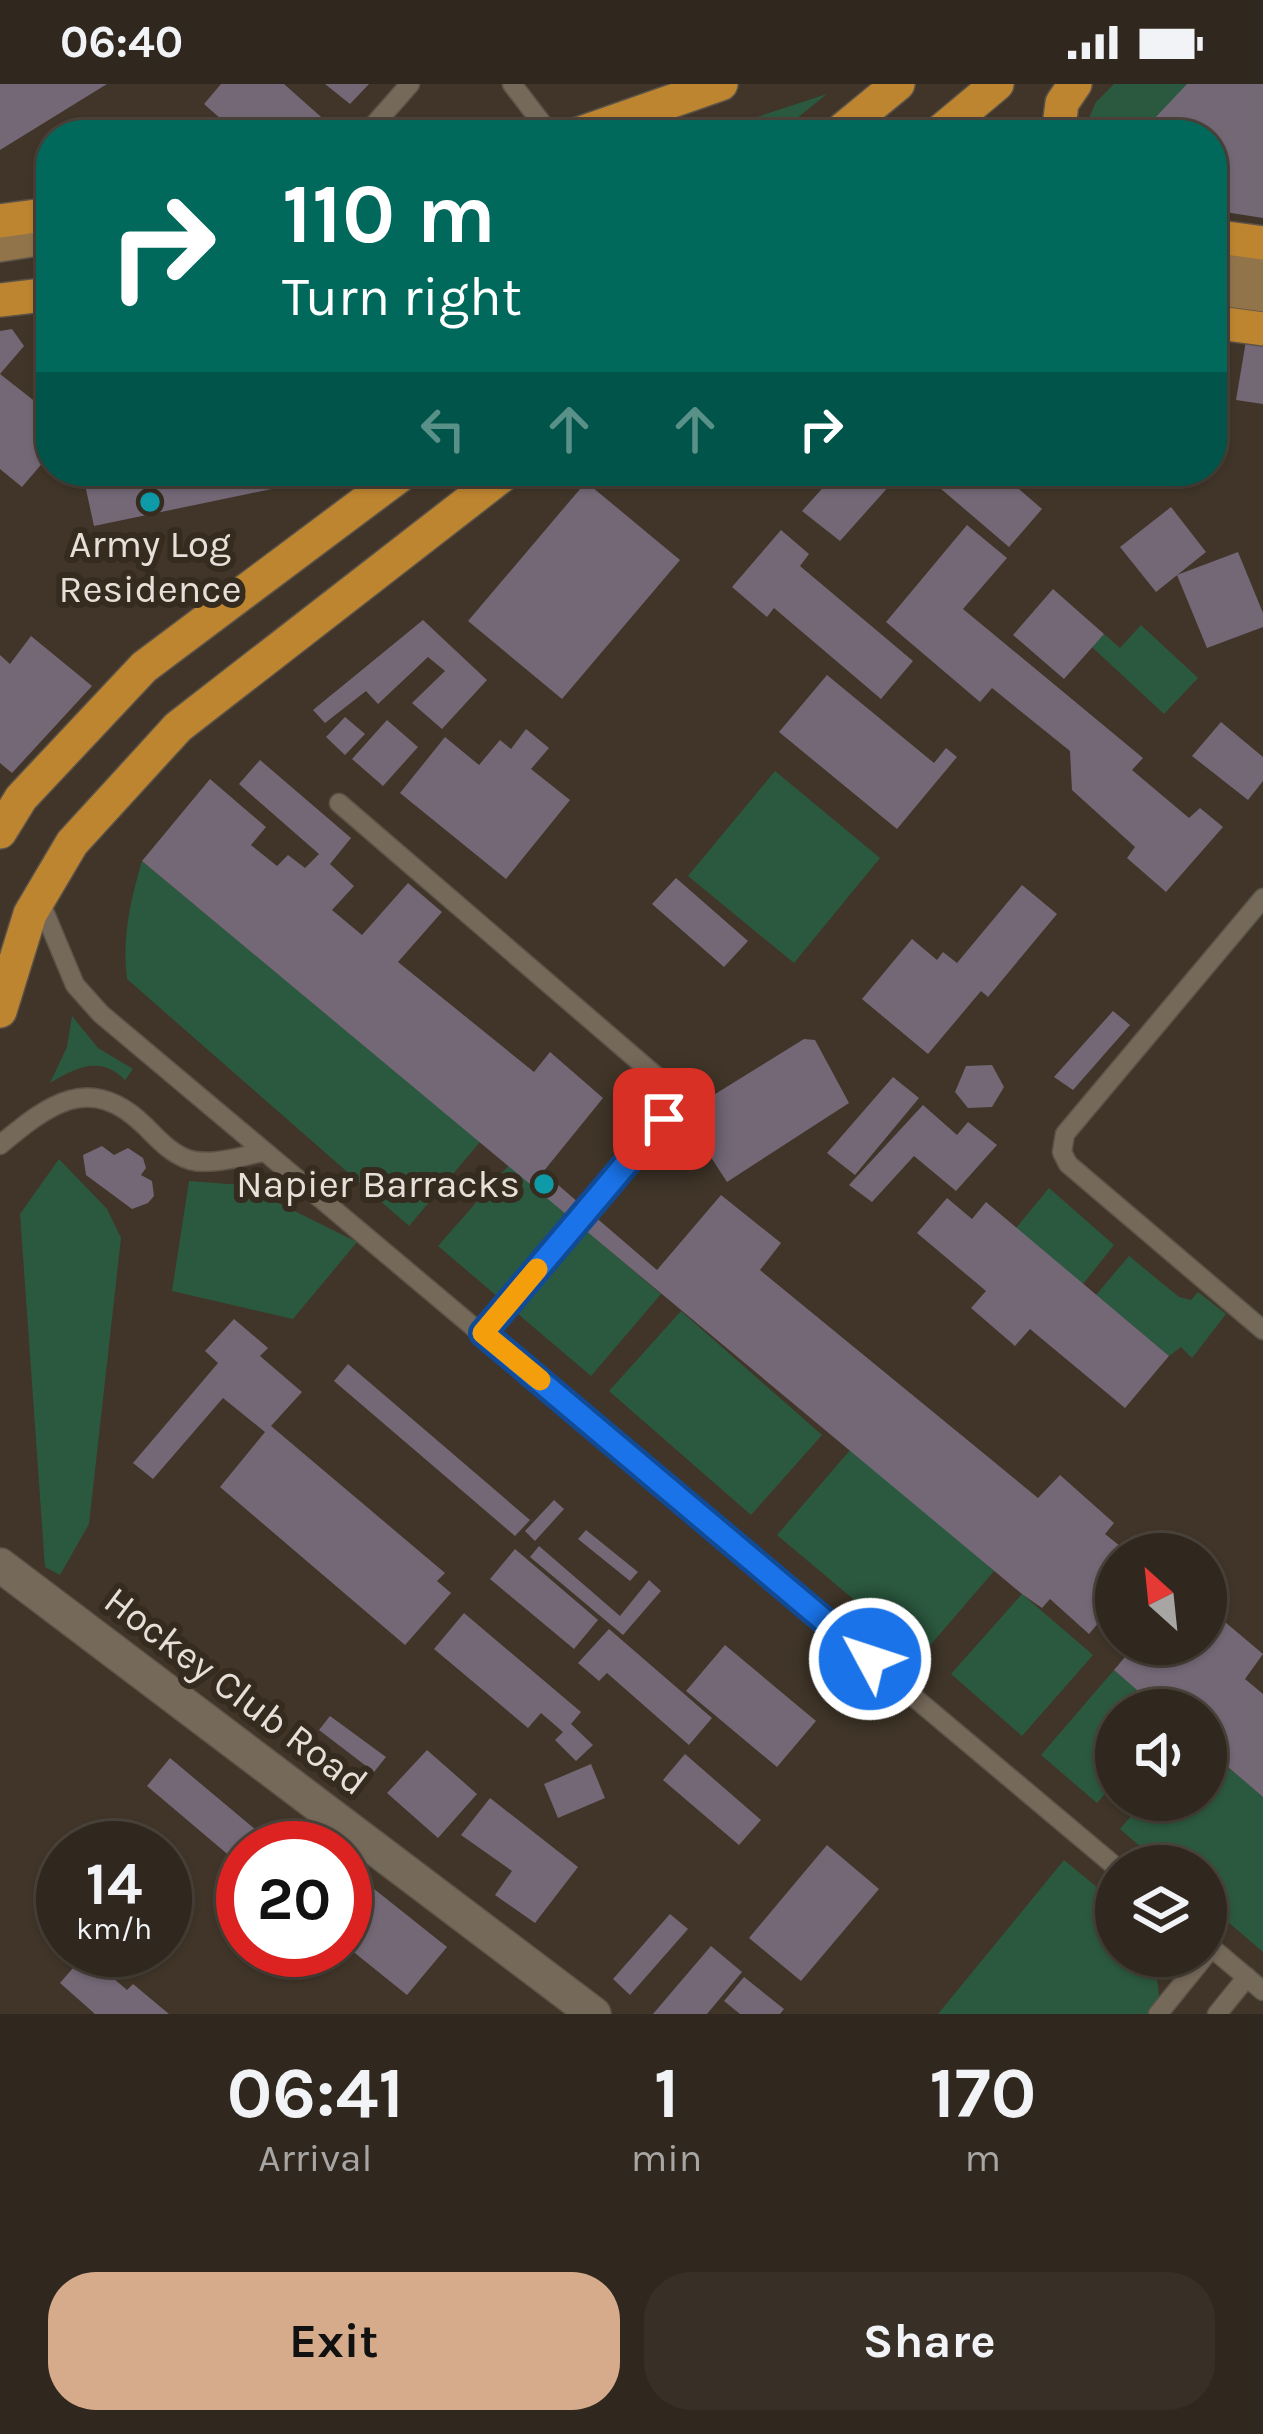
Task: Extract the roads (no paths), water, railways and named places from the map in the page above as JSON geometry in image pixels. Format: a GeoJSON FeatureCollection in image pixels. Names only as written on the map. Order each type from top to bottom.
{"type":"FeatureCollection","features":[{"type":"Feature","properties":{"kind":"highway"},"geometry":{"type":"LineString","coordinates":[[618,120],[721,84]]}},
{"type":"Feature","properties":{"kind":"highway"},"geometry":{"type":"LineString","coordinates":[[854,120],[898,84]]}},
{"type":"Feature","properties":{"kind":"highway"},"geometry":{"type":"LineString","coordinates":[[954,120],[997,84]]}},
{"type":"Feature","properties":{"kind":"highway"},"geometry":{"type":"LineString","coordinates":[[1060,120],[1062,103],[1075,84]]}},
{"type":"Feature","properties":{"kind":"highway"},"geometry":{"type":"LineString","coordinates":[[0,221],[36,216]]}},
{"type":"Feature","properties":{"kind":"highway"},"geometry":{"type":"LineString","coordinates":[[1227,238],[1263,243]]}},
{"type":"Feature","properties":{"kind":"highway"},"geometry":{"type":"LineString","coordinates":[[0,300],[36,296]]}},
{"type":"Feature","properties":{"kind":"highway"},"geometry":{"type":"LineString","coordinates":[[1227,324],[1263,329]]}},
{"type":"Feature","properties":{"kind":"highway"},"geometry":{"type":"LineString","coordinates":[[0,832],[21,798],[144,667],[386,486]]}},
{"type":"Feature","properties":{"kind":"highway"},"geometry":{"type":"LineString","coordinates":[[0,1011],[14,956],[39,899],[72,843],[178,727],[489,486]]}},
{"type":"Feature","properties":{"kind":"main road"},"geometry":{"type":"LineString","coordinates":[[0,245],[36,239]]}},
{"type":"Feature","properties":{"kind":"main road"},"geometry":{"type":"LineString","coordinates":[[0,266],[36,262]]}},
{"type":"Feature","properties":{"kind":"main road"},"geometry":{"type":"LineString","coordinates":[[1227,266],[1263,272]]}},
{"type":"Feature","properties":{"kind":"main road"},"geometry":{"type":"LineString","coordinates":[[1227,290],[1263,295]]}},
{"type":"Feature","properties":{"kind":"street","name":"Hockey Club Road"},"geometry":{"type":"LineString","coordinates":[[0,1565],[594,2014]]}},
{"type":"Feature","properties":{"kind":"lane"},"geometry":{"type":"LineString","coordinates":[[378,120],[410,84]]}},
{"type":"Feature","properties":{"kind":"lane"},"geometry":{"type":"LineString","coordinates":[[512,84],[540,120]]}},
{"type":"Feature","properties":{"kind":"lane"},"geometry":{"type":"LineString","coordinates":[[339,802],[663,1082],[645,1103],[664,1119],[483,1333]]}},
{"type":"Feature","properties":{"kind":"lane"},"geometry":{"type":"LineString","coordinates":[[1263,898],[1065,1134],[1061,1152],[1068,1164],[1263,1330]]}},
{"type":"Feature","properties":{"kind":"lane"},"geometry":{"type":"LineString","coordinates":[[39,899],[75,985],[101,1014],[1095,1849]]}},
{"type":"Feature","properties":{"kind":"lane"},"geometry":{"type":"LineString","coordinates":[[0,1145],[37,1114],[66,1099],[101,1096],[128,1109],[170,1150],[191,1161],[264,1152]]}},
{"type":"Feature","properties":{"kind":"lane"},"geometry":{"type":"LineString","coordinates":[[1227,1964],[1263,1991]]}},
{"type":"Feature","properties":{"kind":"lane"},"geometry":{"type":"LineString","coordinates":[[1158,2014],[1187,1977]]}},
{"type":"Feature","properties":{"kind":"lane"},"geometry":{"type":"LineString","coordinates":[[1217,2014],[1247,1977]]}},
{"type":"Feature","properties":{"kind":"place","name":"Army Log Residence"},"geometry":{"type":"Point","coordinates":[150,502]}},
{"type":"Feature","properties":{"kind":"place","name":"Napier Barracks"},"geometry":{"type":"Point","coordinates":[544,1184]}}]}
